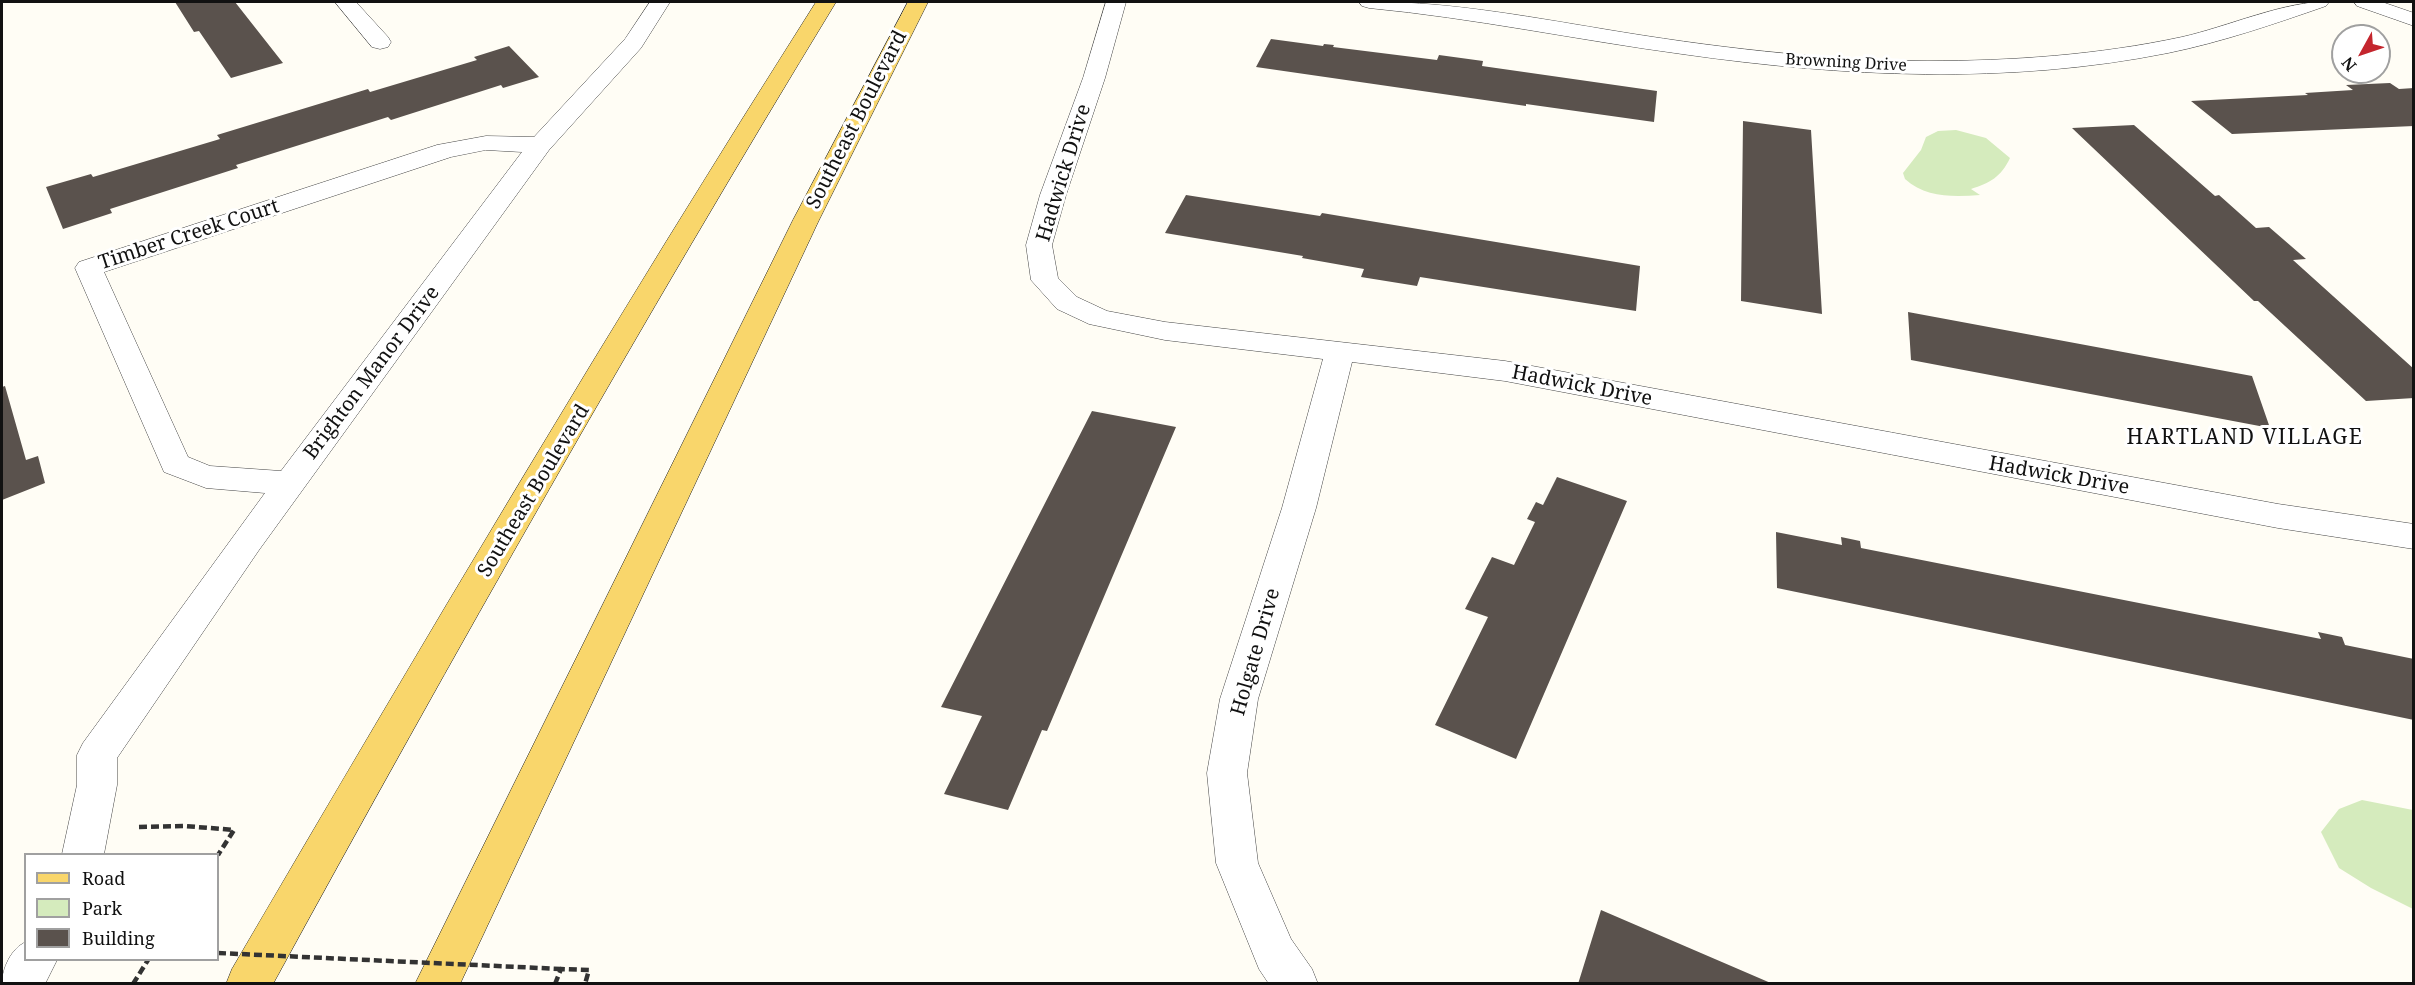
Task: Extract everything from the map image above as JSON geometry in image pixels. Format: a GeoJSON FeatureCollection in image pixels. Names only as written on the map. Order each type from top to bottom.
{"type":"FeatureCollection","features":[{"type":"Feature","properties":{"kind":"main road","name":"Southeast Boulevard"},"geometry":{"type":"LineString","coordinates":[[248,984],[381,749],[720,173],[826,2]]}},
{"type":"Feature","properties":{"kind":"main road","name":"Southeast Boulevard"},"geometry":{"type":"LineString","coordinates":[[436,984],[806,220],[918,2]]}},
{"type":"Feature","properties":{"kind":"street"},"geometry":{"type":"LineString","coordinates":[[345,2],[380,42]]}},
{"type":"Feature","properties":{"kind":"street","name":"Brighton Manor Drive"},"geometry":{"type":"LineString","coordinates":[[86,841],[97,785],[97,755],[290,483],[540,145],[633,43],[660,2]]}},
{"type":"Feature","properties":{"kind":"street","name":"Hadwick Drive"},"geometry":{"type":"LineString","coordinates":[[1116,2],[1094,78],[1053,195],[1039,245],[1045,280],[1067,303],[1100,318],[1165,331],[1505,370],[1871,441],[2278,516],[2414,537]]}},
{"type":"Feature","properties":{"kind":"street","name":"Browning Drive"},"geometry":{"type":"LineString","coordinates":[[1369,2],[1475,13],[1685,48],[1780,59],[1902,67],[2031,64],[2167,47],[2262,22],[2319,2]]}},
{"type":"Feature","properties":{"kind":"street"},"geometry":{"type":"LineString","coordinates":[[2364,2],[2414,20]]}},
{"type":"Feature","properties":{"kind":"street","name":"Timber Creek Court"},"geometry":{"type":"LineString","coordinates":[[290,483],[206,477],[175,464],[89,268],[446,150],[486,143],[540,145]]}},
{"type":"Feature","properties":{"kind":"street","name":"Holgate Drive"},"geometry":{"type":"LineString","coordinates":[[1296,984],[1275,954],[1237,863],[1227,773],[1239,699],[1299,508],[1340,350]]}},
{"type":"Feature","properties":{"kind":"street"},"geometry":{"type":"LineString","coordinates":[[20,984],[35,961]]}},
{"type":"Feature","properties":{"kind":"path"},"geometry":{"type":"LineString","coordinates":[[86,841],[185,826],[234,830],[219,853]]}},
{"type":"Feature","properties":{"kind":"path"},"geometry":{"type":"LineString","coordinates":[[219,953],[589,970],[585,984]]}},
{"type":"Feature","properties":{"kind":"path"},"geometry":{"type":"LineString","coordinates":[[133,984],[147,961]]}},
{"type":"Feature","properties":{"kind":"path"},"geometry":{"type":"LineString","coordinates":[[555,984],[561,969]]}},
{"type":"Feature","properties":{"kind":"green space"},"geometry":{"type":"Polygon","coordinates":[[[1956,130],[1986,138],[2010,158],[2003,170],[1994,178],[1971,189],[1980,195],[1950,196],[1931,193],[1905,179],[1903,173],[1921,150],[1926,137],[1938,131],[1956,130]]]}},
{"type":"Feature","properties":{"kind":"green space"},"geometry":{"type":"Polygon","coordinates":[[[2362,800],[2413,810],[2413,909],[2371,888],[2339,868],[2321,832],[2339,809],[2362,800]]]}},
{"type":"Feature","properties":{"kind":"building"},"geometry":{"type":"Polygon","coordinates":[[[175,2],[235,2],[283,63],[231,78],[199,31],[194,32],[175,2]]]}},
{"type":"Feature","properties":{"kind":"building"},"geometry":{"type":"Polygon","coordinates":[[[1271,39],[1323,46],[1324,44],[1334,45],[1333,47],[1437,60],[1439,55],[1483,61],[1482,66],[1657,91],[1654,122],[1256,67],[1271,39]]]}},
{"type":"Feature","properties":{"kind":"building"},"geometry":{"type":"Polygon","coordinates":[[[509,46],[539,77],[503,88],[501,85],[391,120],[388,117],[236,165],[238,168],[110,209],[112,213],[63,229],[46,187],[91,174],[93,177],[220,139],[217,135],[368,89],[370,92],[477,60],[474,57],[509,46]]]}},
{"type":"Feature","properties":{"kind":"building"},"geometry":{"type":"Polygon","coordinates":[[[2391,84],[2399,89],[2414,88],[2414,126],[2232,134],[2191,101],[2308,95],[2305,93],[2353,90],[2346,85],[2391,84]]]}},
{"type":"Feature","properties":{"kind":"building"},"geometry":{"type":"Polygon","coordinates":[[[1743,121],[1811,130],[1822,314],[1741,301],[1743,121]]]}},
{"type":"Feature","properties":{"kind":"building"},"geometry":{"type":"Polygon","coordinates":[[[2134,125],[2215,196],[2219,195],[2256,228],[2269,227],[2306,259],[2293,260],[2414,369],[2414,398],[2366,401],[2258,301],[2254,301],[2072,128],[2134,125]]]}},
{"type":"Feature","properties":{"kind":"building"},"geometry":{"type":"Polygon","coordinates":[[[1186,195],[1320,216],[1322,213],[1640,266],[1636,311],[1420,277],[1417,286],[1361,277],[1364,269],[1302,258],[1303,256],[1165,233],[1186,195]]]}},
{"type":"Feature","properties":{"kind":"building"},"geometry":{"type":"Polygon","coordinates":[[[1908,312],[2252,376],[2270,428],[1911,360],[1908,312]]]}},
{"type":"Feature","properties":{"kind":"building"},"geometry":{"type":"Polygon","coordinates":[[[5,386],[26,460],[38,456],[45,483],[2,500],[2,387],[5,386]]]}},
{"type":"Feature","properties":{"kind":"building"},"geometry":{"type":"Polygon","coordinates":[[[1092,411],[1176,427],[1047,731],[1042,730],[1008,810],[944,794],[982,716],[941,707],[1092,411]]]}},
{"type":"Feature","properties":{"kind":"building"},"geometry":{"type":"Polygon","coordinates":[[[1557,477],[1627,501],[1516,759],[1435,725],[1488,617],[1465,609],[1492,557],[1514,565],[1535,522],[1527,519],[1536,502],[1543,505],[1557,477]]]}},
{"type":"Feature","properties":{"kind":"building"},"geometry":{"type":"Polygon","coordinates":[[[1776,532],[1842,545],[1841,537],[1860,541],[1861,548],[2321,639],[2318,632],[2342,637],[2345,645],[2414,659],[2414,720],[1777,588],[1776,532]]]}},
{"type":"Feature","properties":{"kind":"building"},"geometry":{"type":"Polygon","coordinates":[[[1601,910],[1773,984],[1578,984],[1601,910]]]}},
{"type":"Feature","properties":{"kind":"district","name":"HARTLAND VILLAGE"},"geometry":{"type":"Point","coordinates":[2245,438]}}]}
